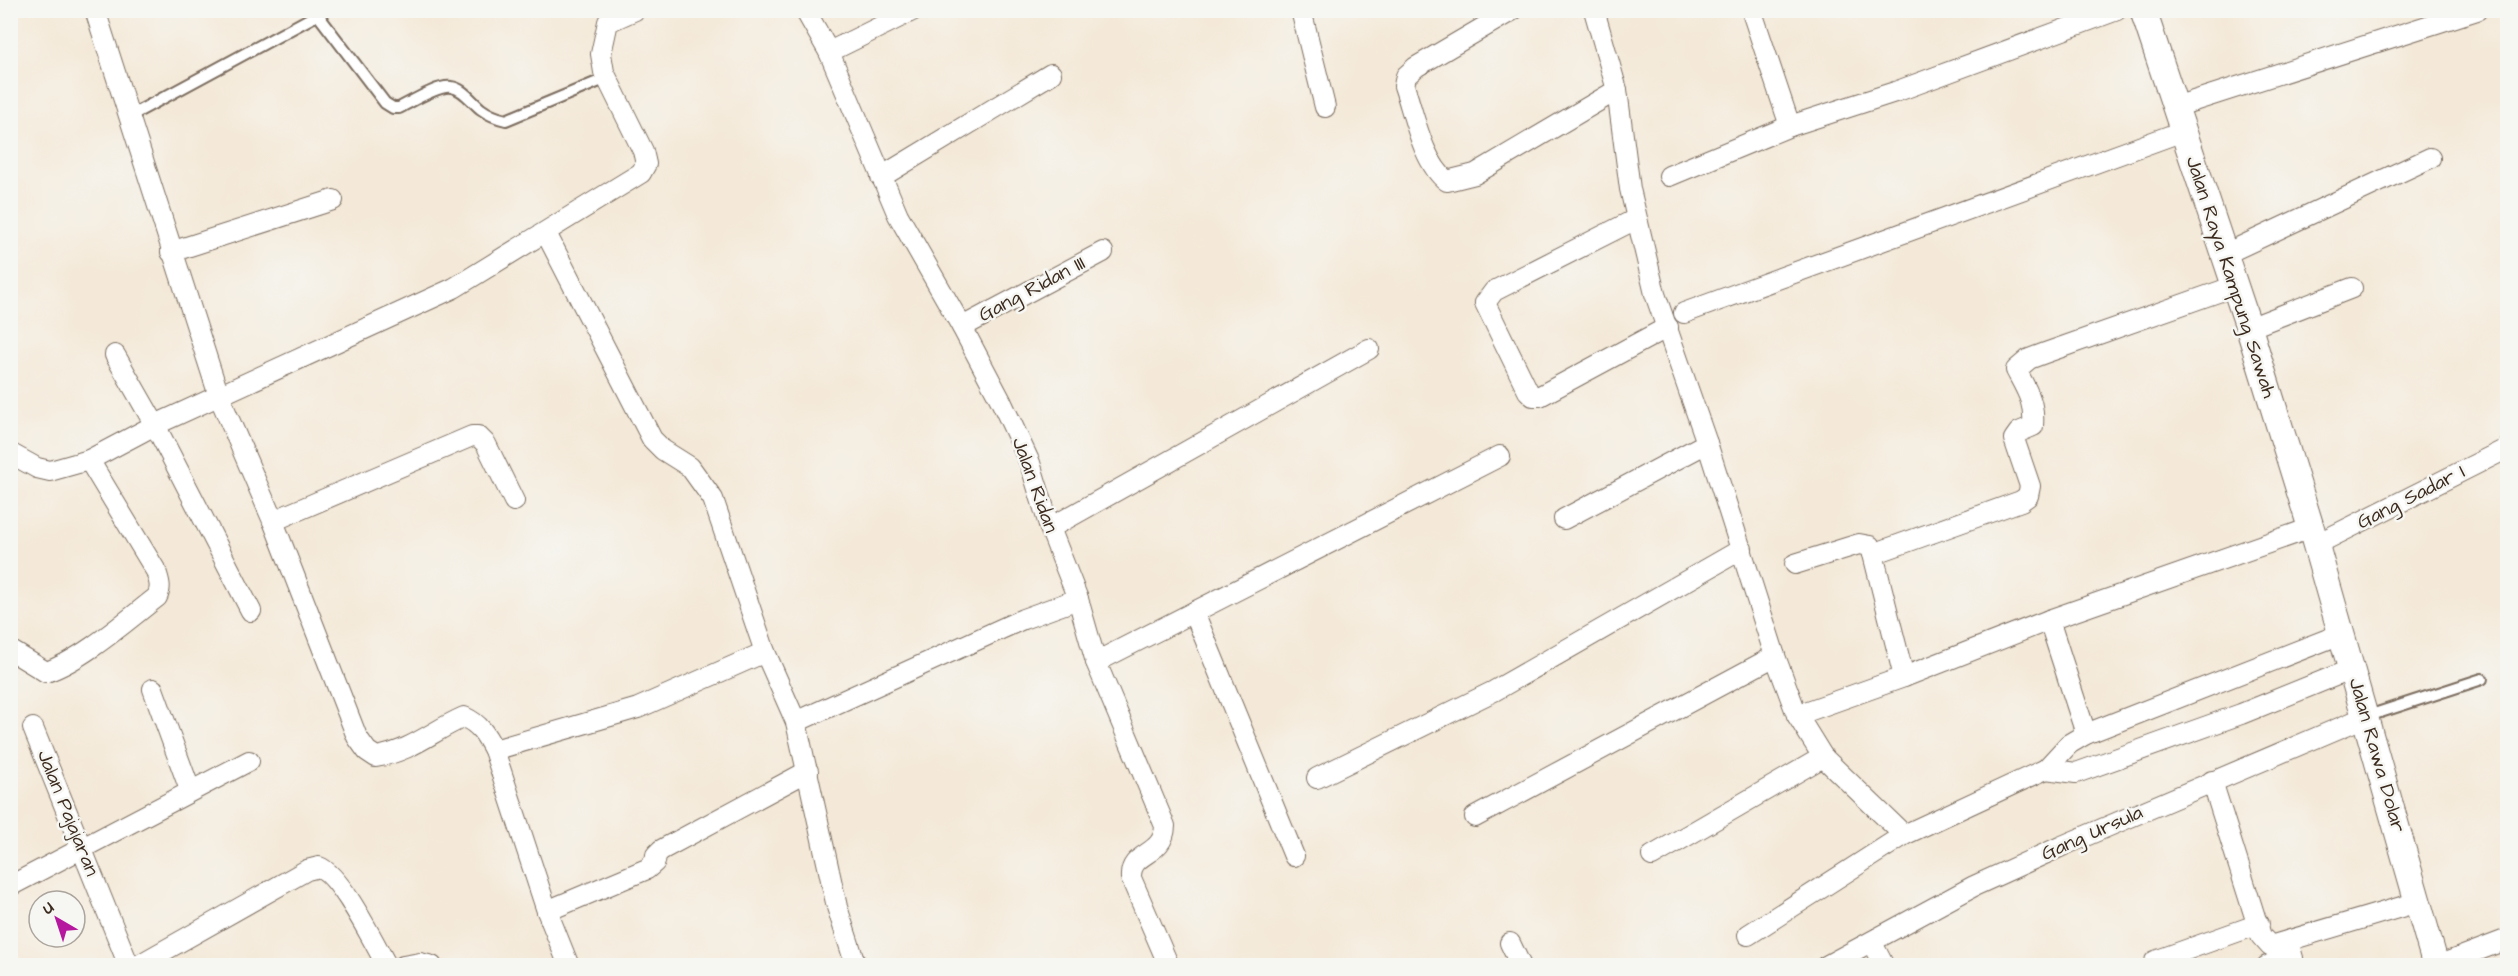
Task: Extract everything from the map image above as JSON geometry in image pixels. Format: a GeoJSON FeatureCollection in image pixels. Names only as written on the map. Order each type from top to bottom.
{"type":"FeatureCollection","features":[{"type":"Feature","properties":{"kind":"street"},"geometry":{"type":"LineString","coordinates":[[94,10],[219,396],[273,521],[357,737],[367,751],[376,757],[395,754],[464,717],[474,722],[484,732],[495,750],[547,911],[569,966]]}},
{"type":"Feature","properties":{"kind":"street"},"geometry":{"type":"LineString","coordinates":[[10,453],[37,468],[50,471],[89,460],[155,425],[454,288],[626,184],[641,173],[646,164],[643,151],[607,78],[601,54],[606,16],[635,10]]}},
{"type":"Feature","properties":{"kind":"street","name":"Jalan Ridan"},"geometry":{"type":"LineString","coordinates":[[805,10],[829,52],[898,215],[962,327],[1030,463],[1050,528],[1078,599],[1096,662],[1165,826],[1165,837],[1161,843],[1133,864],[1131,878],[1169,966]]}},
{"type":"Feature","properties":{"kind":"street"},"geometry":{"type":"LineString","coordinates":[[829,52],[914,10]]}},
{"type":"Feature","properties":{"kind":"street"},"geometry":{"type":"LineString","coordinates":[[1301,10],[1325,107]]}},
{"type":"Feature","properties":{"kind":"street"},"geometry":{"type":"LineString","coordinates":[[1513,10],[1416,67],[1406,76],[1404,86],[1430,162],[1437,174],[1447,181],[1475,174],[1617,90]]}},
{"type":"Feature","properties":{"kind":"street"},"geometry":{"type":"LineString","coordinates":[[1594,10],[1617,90],[1635,219],[1655,294],[1707,443],[1775,656],[1797,715],[1824,757],[1904,835]]}},
{"type":"Feature","properties":{"kind":"street"},"geometry":{"type":"LineString","coordinates":[[1669,176],[1790,126],[1894,92],[2117,10]]}},
{"type":"Feature","properties":{"kind":"street","name":"Jalan Raya Kampung Sawah"},"geometry":{"type":"LineString","coordinates":[[2143,10],[2249,328],[2313,537]]}},
{"type":"Feature","properties":{"kind":"street"},"geometry":{"type":"LineString","coordinates":[[1684,313],[2179,119],[2477,10]]}},
{"type":"Feature","properties":{"kind":"street"},"geometry":{"type":"LineString","coordinates":[[1753,15],[1790,126]]}},
{"type":"Feature","properties":{"kind":"street"},"geometry":{"type":"LineString","coordinates":[[881,177],[1051,74]]}},
{"type":"Feature","properties":{"kind":"street"},"geometry":{"type":"LineString","coordinates":[[2223,255],[2430,158]]}},
{"type":"Feature","properties":{"kind":"street"},"geometry":{"type":"LineString","coordinates":[[171,252],[333,200]]}},
{"type":"Feature","properties":{"kind":"street"},"geometry":{"type":"LineString","coordinates":[[1635,219],[1494,291],[1485,303],[1528,391],[1536,397],[1668,327]]}},
{"type":"Feature","properties":{"kind":"street"},"geometry":{"type":"LineString","coordinates":[[546,233],[652,439],[663,450],[690,467],[713,499],[765,652],[796,722],[837,907],[856,966]]}},
{"type":"Feature","properties":{"kind":"street","name":"Gang Ridan III"},"geometry":{"type":"LineString","coordinates":[[962,327],[1103,252]]}},
{"type":"Feature","properties":{"kind":"street"},"geometry":{"type":"LineString","coordinates":[[1873,554],[2021,501],[2028,496],[2030,486],[2014,439],[2019,432],[2033,426],[2034,403],[2016,370],[2020,365],[2045,353],[2235,286]]}},
{"type":"Feature","properties":{"kind":"street"},"geometry":{"type":"LineString","coordinates":[[2249,328],[2352,288]]}},
{"type":"Feature","properties":{"kind":"street"},"geometry":{"type":"LineString","coordinates":[[1050,528],[1369,349]]}},
{"type":"Feature","properties":{"kind":"street"},"geometry":{"type":"LineString","coordinates":[[115,355],[155,425],[251,611]]}},
{"type":"Feature","properties":{"kind":"street"},"geometry":{"type":"LineString","coordinates":[[273,521],[472,436],[478,436],[486,444],[514,501]]}},
{"type":"Feature","properties":{"kind":"street"},"geometry":{"type":"LineString","coordinates":[[1564,519],[1707,443]]}},
{"type":"Feature","properties":{"kind":"street","name":"Gang Sadar I"},"geometry":{"type":"LineString","coordinates":[[1797,715],[1904,678],[2049,620],[2313,537],[2508,448]]}},
{"type":"Feature","properties":{"kind":"street"},"geometry":{"type":"LineString","coordinates":[[1096,662],[1500,456]]}},
{"type":"Feature","properties":{"kind":"street"},"geometry":{"type":"LineString","coordinates":[[10,650],[46,672],[56,669],[157,597],[160,591],[156,571],[89,460]]}},
{"type":"Feature","properties":{"kind":"street","name":"Jalan Rawa Dolar"},"geometry":{"type":"LineString","coordinates":[[2313,537],[2437,966]]}},
{"type":"Feature","properties":{"kind":"street"},"geometry":{"type":"LineString","coordinates":[[1795,564],[1859,544],[1870,546],[1904,678]]}},
{"type":"Feature","properties":{"kind":"street"},"geometry":{"type":"LineString","coordinates":[[1317,778],[1494,691],[1742,549]]}},
{"type":"Feature","properties":{"kind":"street"},"geometry":{"type":"LineString","coordinates":[[796,722],[1023,619],[1078,599]]}},
{"type":"Feature","properties":{"kind":"street"},"geometry":{"type":"LineString","coordinates":[[1194,612],[1294,856]]}},
{"type":"Feature","properties":{"kind":"street"},"geometry":{"type":"LineString","coordinates":[[2049,620],[2086,734]]}},
{"type":"Feature","properties":{"kind":"street"},"geometry":{"type":"LineString","coordinates":[[1748,934],[1904,835],[2046,769],[2069,744],[2086,734],[2341,634]]}},
{"type":"Feature","properties":{"kind":"street"},"geometry":{"type":"LineString","coordinates":[[495,750],[638,708],[765,652]]}},
{"type":"Feature","properties":{"kind":"street"},"geometry":{"type":"LineString","coordinates":[[1475,817],[1775,656]]}},
{"type":"Feature","properties":{"kind":"street"},"geometry":{"type":"LineString","coordinates":[[2046,769],[2076,773],[2241,714],[2352,669]]}},
{"type":"Feature","properties":{"kind":"street"},"geometry":{"type":"LineString","coordinates":[[153,689],[190,790]]}},
{"type":"Feature","properties":{"kind":"street","name":"Gang Ursula"},"geometry":{"type":"LineString","coordinates":[[1826,966],[1974,886],[2212,781],[2365,717]]}},
{"type":"Feature","properties":{"kind":"street","name":"Jalan Pajajaran"},"geometry":{"type":"LineString","coordinates":[[33,728],[129,966]]}},
{"type":"Feature","properties":{"kind":"street"},"geometry":{"type":"LineString","coordinates":[[1652,856],[1824,757]]}},
{"type":"Feature","properties":{"kind":"street"},"geometry":{"type":"LineString","coordinates":[[10,886],[249,761]]}},
{"type":"Feature","properties":{"kind":"street"},"geometry":{"type":"LineString","coordinates":[[547,911],[647,868],[655,862],[656,855],[661,850],[808,771]]}},
{"type":"Feature","properties":{"kind":"street"},"geometry":{"type":"LineString","coordinates":[[2212,781],[2264,942],[2270,946],[2418,902]]}},
{"type":"Feature","properties":{"kind":"street"},"geometry":{"type":"LineString","coordinates":[[137,966],[307,870],[319,867],[332,875],[342,888],[387,966]]}},
{"type":"Feature","properties":{"kind":"street"},"geometry":{"type":"LineString","coordinates":[[2155,961],[2259,924]]}},
{"type":"Feature","properties":{"kind":"street"},"geometry":{"type":"LineString","coordinates":[[2437,966],[2508,939]]}},
{"type":"Feature","properties":{"kind":"street"},"geometry":{"type":"LineString","coordinates":[[2267,966],[2293,958],[2288,941]]}},
{"type":"Feature","properties":{"kind":"street"},"geometry":{"type":"LineString","coordinates":[[1872,942],[1884,966]]}},
{"type":"Feature","properties":{"kind":"street"},"geometry":{"type":"LineString","coordinates":[[1510,943],[1521,966]]}},
{"type":"Feature","properties":{"kind":"street"},"geometry":{"type":"LineString","coordinates":[[403,966],[420,963],[432,966]]}},
{"type":"Feature","properties":{"kind":"lane"},"geometry":{"type":"LineString","coordinates":[[128,117],[320,12],[385,103],[393,108],[399,108],[442,88],[452,86],[461,90],[481,109],[506,120],[607,78]]}},
{"type":"Feature","properties":{"kind":"lane"},"geometry":{"type":"LineString","coordinates":[[2365,717],[2482,679]]}}]}
